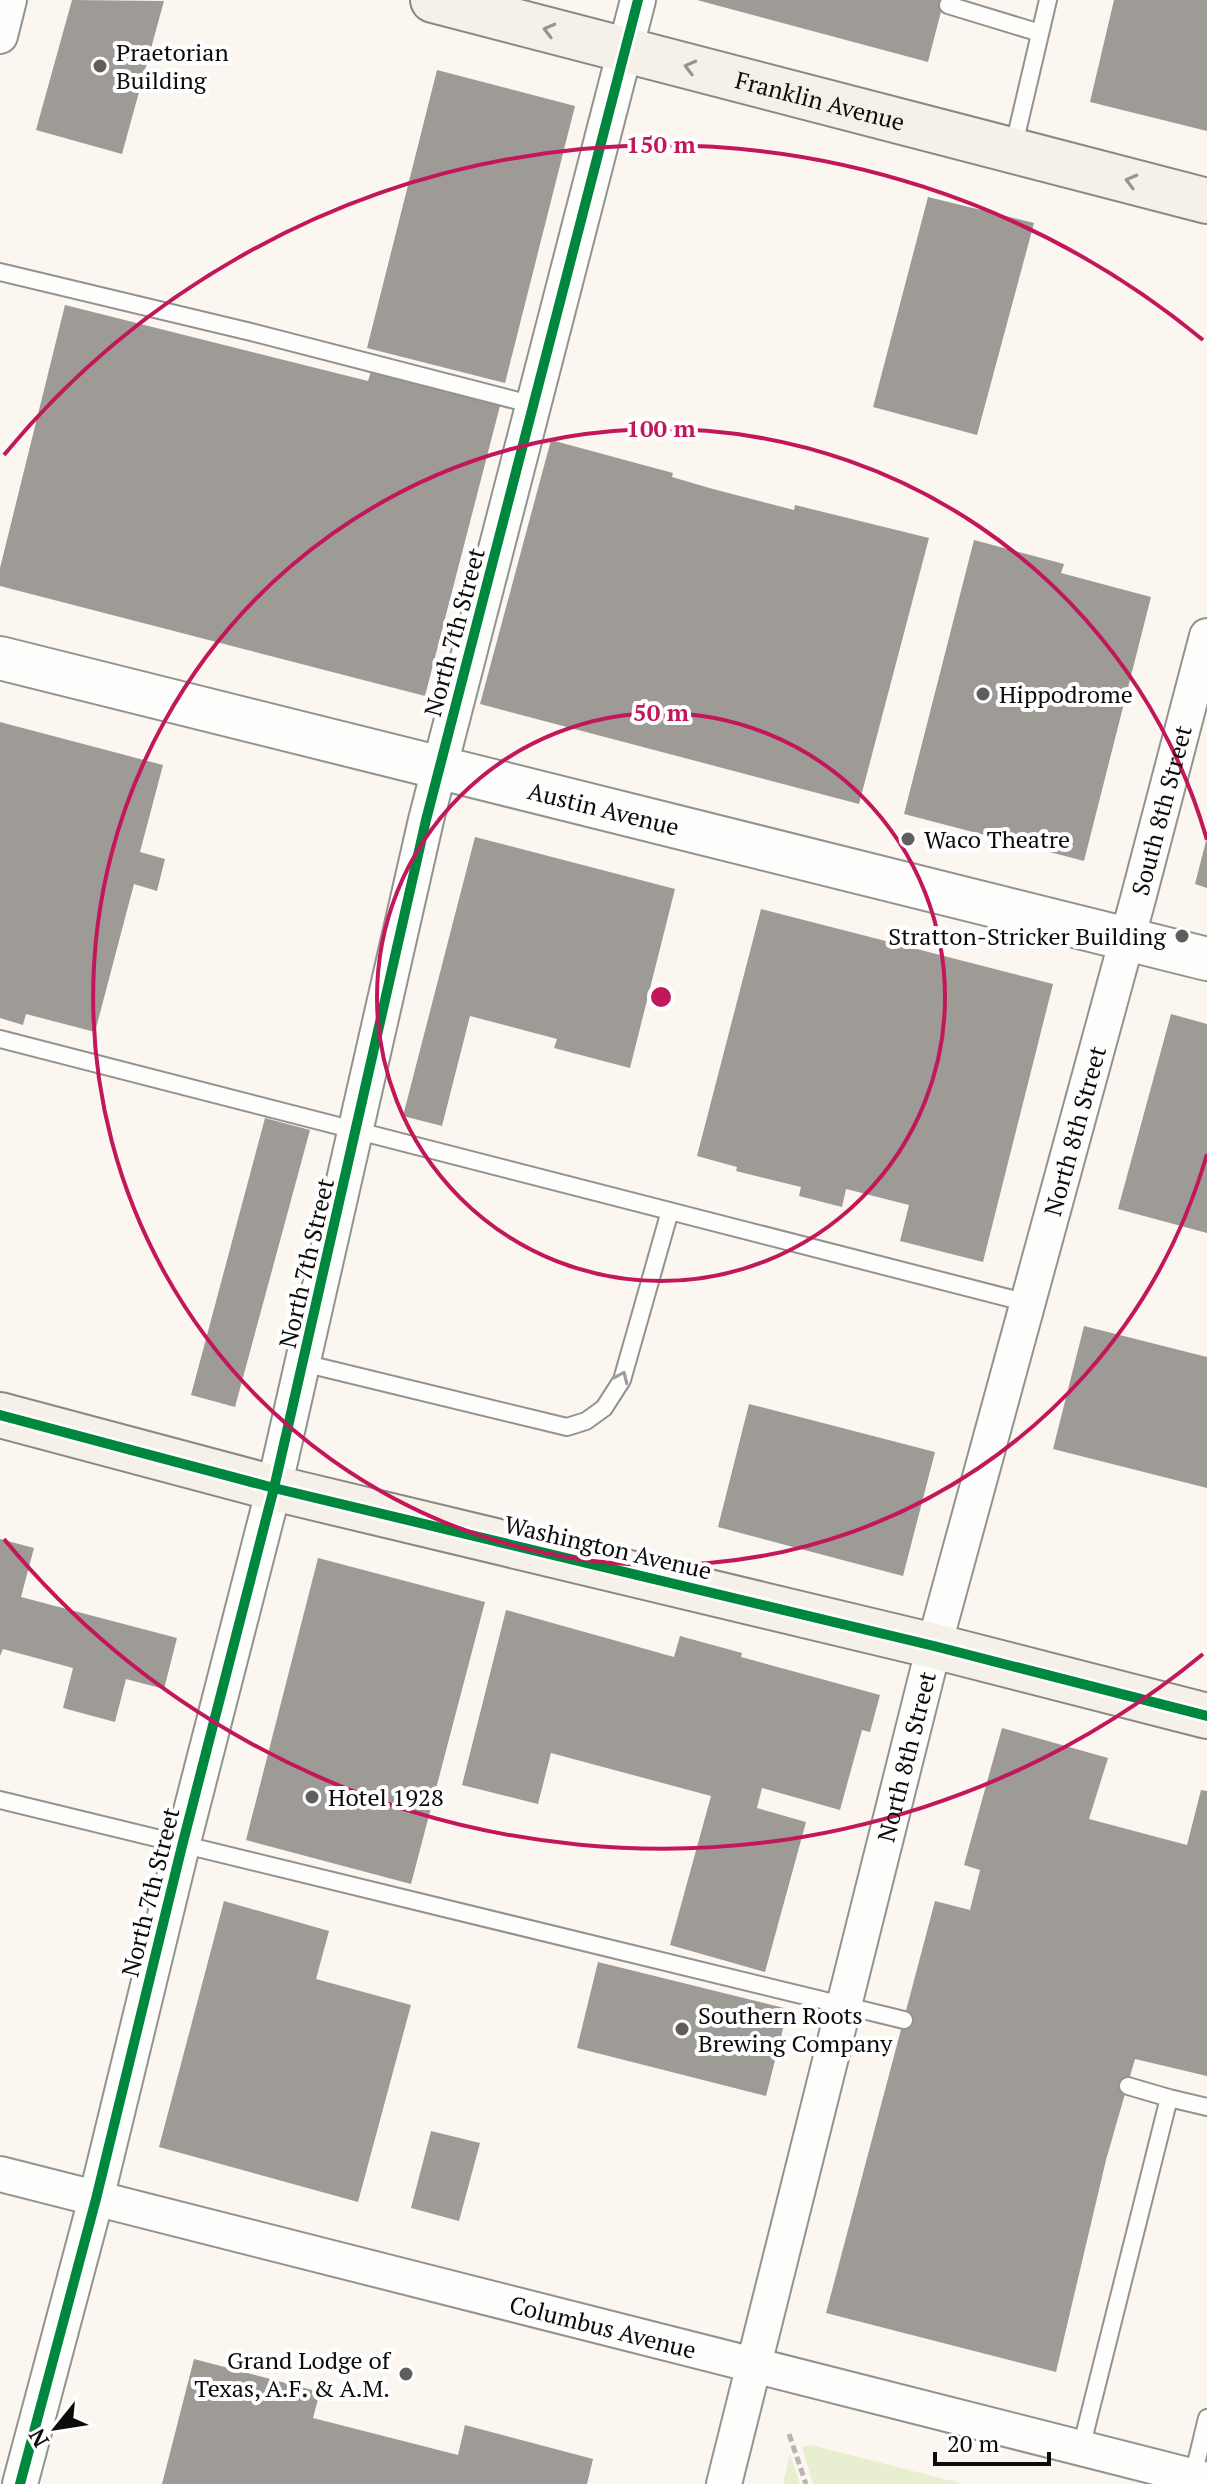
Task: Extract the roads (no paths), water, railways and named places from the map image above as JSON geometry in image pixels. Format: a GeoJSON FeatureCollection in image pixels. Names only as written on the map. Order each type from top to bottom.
{"type":"FeatureCollection","features":[{"type":"Feature","properties":{"kind":"main road","name":"Franklin Avenue"},"geometry":{"type":"LineString","coordinates":[[433,0],[1207,201]]}},
{"type":"Feature","properties":{"kind":"main road","name":"Washington Avenue"},"geometry":{"type":"LineString","coordinates":[[0,1415],[274,1488],[934,1646],[1207,1716]]}},
{"type":"Feature","properties":{"kind":"street"},"geometry":{"type":"LineString","coordinates":[[0,36],[9,0]]}},
{"type":"Feature","properties":{"kind":"street","name":"North 7th Street"},"geometry":{"type":"LineString","coordinates":[[20,2484],[96,2199],[274,1488],[440,768],[638,0]]}},
{"type":"Feature","properties":{"kind":"street","name":"South 8th Street"},"geometry":{"type":"LineString","coordinates":[[1125,938],[1207,636]]}},
{"type":"Feature","properties":{"kind":"street","name":"Austin Avenue"},"geometry":{"type":"LineString","coordinates":[[0,658],[1207,959]]}},
{"type":"Feature","properties":{"kind":"street","name":"North 8th Street"},"geometry":{"type":"LineString","coordinates":[[724,2484],[934,1646],[1125,938]]}},
{"type":"Feature","properties":{"kind":"street","name":"Columbus Avenue"},"geometry":{"type":"LineString","coordinates":[[0,2174],[1200,2478]]}},
{"type":"Feature","properties":{"kind":"lane"},"geometry":{"type":"LineString","coordinates":[[1012,150],[1048,0]]}},
{"type":"Feature","properties":{"kind":"lane"},"geometry":{"type":"LineString","coordinates":[[948,5],[1040,33]]}},
{"type":"Feature","properties":{"kind":"lane"},"geometry":{"type":"LineString","coordinates":[[0,272],[534,405]]}},
{"type":"Feature","properties":{"kind":"lane"},"geometry":{"type":"LineString","coordinates":[[0,1039],[1028,1303]]}},
{"type":"Feature","properties":{"kind":"lane"},"geometry":{"type":"LineString","coordinates":[[303,1363],[567,1427],[586,1421],[604,1408],[622,1380],[670,1211]]}},
{"type":"Feature","properties":{"kind":"lane"},"geometry":{"type":"LineString","coordinates":[[0,1800],[904,2020]]}},
{"type":"Feature","properties":{"kind":"lane"},"geometry":{"type":"LineString","coordinates":[[1128,2086],[1207,2107]]}},
{"type":"Feature","properties":{"kind":"lane"},"geometry":{"type":"LineString","coordinates":[[1081,2448],[1169,2098]]}},
{"type":"Feature","properties":{"kind":"lane"},"geometry":{"type":"LineString","coordinates":[[1200,2478],[1207,2418]]}},
{"type":"Feature","properties":{"kind":"place","name":"Praetorian Building"},"geometry":{"type":"Point","coordinates":[100,66]}},
{"type":"Feature","properties":{"kind":"place","name":"Hippodrome"},"geometry":{"type":"Point","coordinates":[983,694]}},
{"type":"Feature","properties":{"kind":"place","name":"Waco Theatre"},"geometry":{"type":"Point","coordinates":[908,839]}},
{"type":"Feature","properties":{"kind":"place","name":"Stratton-Stricker Building"},"geometry":{"type":"Point","coordinates":[1182,936]}},
{"type":"Feature","properties":{"kind":"place","name":"Hotel 1928"},"geometry":{"type":"Point","coordinates":[312,1797]}},
{"type":"Feature","properties":{"kind":"place","name":"Southern Roots Brewing Company"},"geometry":{"type":"Point","coordinates":[682,2029]}},
{"type":"Feature","properties":{"kind":"place","name":"Grand Lodge of Texas, A.F. & A.M."},"geometry":{"type":"Point","coordinates":[406,2374]}}]}
